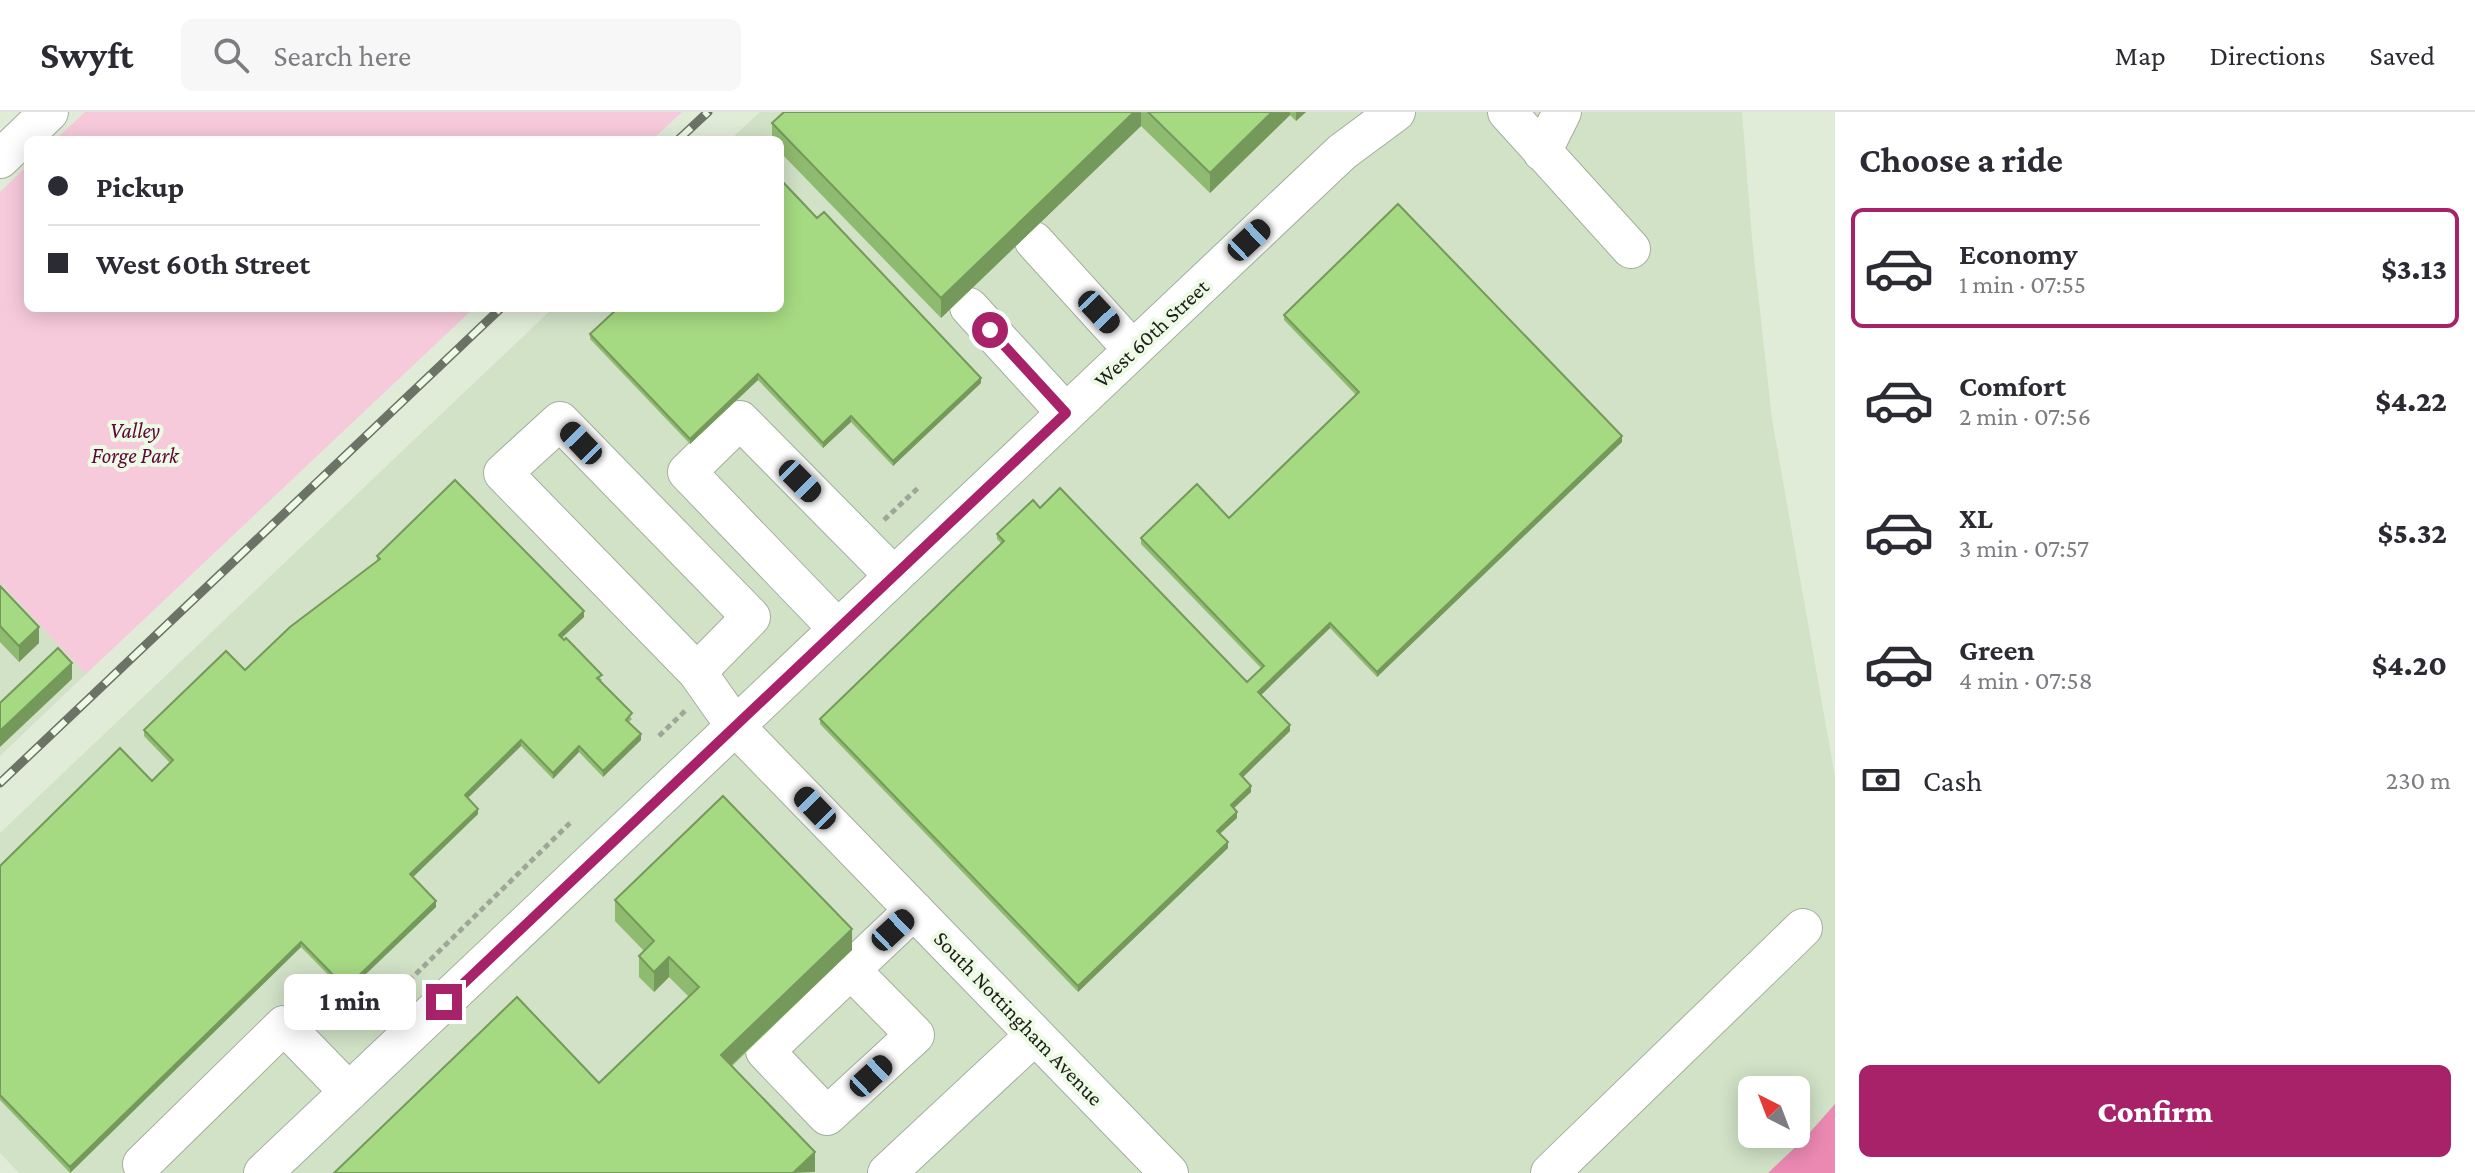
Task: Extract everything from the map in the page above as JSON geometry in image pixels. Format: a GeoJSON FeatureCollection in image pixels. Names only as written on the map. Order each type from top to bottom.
{"type":"FeatureCollection","features":[{"type":"Feature","properties":{"kind":"street"},"geometry":{"type":"LineString","coordinates":[[0,159],[49,112]]}},
{"type":"Feature","properties":{"kind":"street"},"geometry":{"type":"LineString","coordinates":[[1342,152],[1349,112]]}},
{"type":"Feature","properties":{"kind":"street","name":"West 60th Street"},"geometry":{"type":"LineString","coordinates":[[263,1173],[1342,152],[1396,112]]}},
{"type":"Feature","properties":{"kind":"street"},"geometry":{"type":"LineString","coordinates":[[1507,112],[1631,249]]}},
{"type":"Feature","properties":{"kind":"street"},"geometry":{"type":"LineString","coordinates":[[1542,152],[1562,112]]}},
{"type":"Feature","properties":{"kind":"street"},"geometry":{"type":"LineString","coordinates":[[1034,241],[1133,350]]}},
{"type":"Feature","properties":{"kind":"street"},"geometry":{"type":"LineString","coordinates":[[969,307],[1066,413]]}},
{"type":"Feature","properties":{"kind":"street"},"geometry":{"type":"LineString","coordinates":[[838,629],[687,472],[740,420],[894,576]]}},
{"type":"Feature","properties":{"kind":"street","name":"South Nottingham Avenue"},"geometry":{"type":"LineString","coordinates":[[697,672],[751,617],[560,421],[503,473],[697,672],[735,726],[1169,1173]]}},
{"type":"Feature","properties":{"kind":"street"},"geometry":{"type":"LineString","coordinates":[[851,970],[914,910]]}},
{"type":"Feature","properties":{"kind":"street"},"geometry":{"type":"LineString","coordinates":[[1550,1173],[1803,928]]}},
{"type":"Feature","properties":{"kind":"street"},"geometry":{"type":"LineString","coordinates":[[142,1164],[284,1025],[349,1092]]}},
{"type":"Feature","properties":{"kind":"street"},"geometry":{"type":"LineString","coordinates":[[887,1173],[1035,1035]]}},
{"type":"Feature","properties":{"kind":"path"},"geometry":{"type":"LineString","coordinates":[[373,1016],[570,823]]}},
{"type":"Feature","properties":{"kind":"shaded area"},"geometry":{"type":"Polygon","coordinates":[[[760,112],[1742,112],[1772,419],[1835,777],[1835,1173],[19,1173],[0,1153],[0,833],[549,312],[784,312],[784,136],[734,136],[760,112]]]}},
{"type":"Feature","properties":{"kind":"shaded area"},"geometry":{"type":"Polygon","coordinates":[[[0,583],[86,674],[0,756],[0,583]]]}},
{"type":"Feature","properties":{"kind":"shaded area"},"geometry":{"type":"Polygon","coordinates":[[[1835,1104],[1835,1173],[1768,1173],[1794,1148],[1810,1148],[1810,1132],[1835,1104]]]}},
{"type":"Feature","properties":{"kind":"green space"},"geometry":{"type":"Polygon","coordinates":[[[85,112],[682,112],[656,136],[59,136],[85,112]]]}},
{"type":"Feature","properties":{"kind":"green space","name":"Valley Forge Park"},"geometry":{"type":"Polygon","coordinates":[[[24,169],[24,312],[470,312],[86,674],[0,583],[0,192],[24,169]]]}},
{"type":"Feature","properties":{"kind":"building"},"geometry":{"type":"Polygon","coordinates":[[[784,112],[1134,112],[941,298],[772,123],[784,112]]]}},
{"type":"Feature","properties":{"kind":"building"},"geometry":{"type":"Polygon","coordinates":[[[1148,112],[1272,112],[1210,173],[1148,112]]]}},
{"type":"Feature","properties":{"kind":"building"},"geometry":{"type":"Polygon","coordinates":[[[784,183],[817,218],[824,212],[981,378],[893,461],[851,416],[823,443],[758,374],[690,439],[590,334],[614,312],[784,312],[784,183]]]}},
{"type":"Feature","properties":{"kind":"building"},"geometry":{"type":"Polygon","coordinates":[[[1398,204],[1622,436],[1377,672],[1330,623],[1258,692],[1290,725],[1240,774],[1251,786],[1231,805],[1237,812],[1217,831],[1228,842],[1078,986],[820,719],[1004,541],[997,534],[1033,500],[1040,508],[1060,488],[1247,682],[1264,666],[1141,538],[1197,484],[1229,518],[1359,392],[1284,315],[1398,204]]]}},
{"type":"Feature","properties":{"kind":"building"},"geometry":{"type":"Polygon","coordinates":[[[455,480],[584,611],[559,635],[564,640],[566,638],[602,675],[597,678],[632,713],[626,720],[641,734],[603,771],[579,746],[553,773],[521,740],[465,795],[478,809],[410,874],[436,901],[346,988],[301,942],[70,1167],[0,1095],[0,866],[120,748],[152,781],[173,760],[144,730],[226,651],[245,670],[290,627],[380,559],[377,556],[455,480]]]}},
{"type":"Feature","properties":{"kind":"building"},"geometry":{"type":"Polygon","coordinates":[[[0,586],[39,627],[19,646],[0,626],[0,586]]]}},
{"type":"Feature","properties":{"kind":"building"},"geometry":{"type":"Polygon","coordinates":[[[58,648],[72,663],[0,731],[0,703],[58,648]]]}},
{"type":"Feature","properties":{"kind":"building"},"geometry":{"type":"Polygon","coordinates":[[[723,796],[852,929],[721,1055],[815,1152],[793,1173],[334,1173],[517,997],[599,1083],[699,987],[669,957],[654,972],[639,956],[654,941],[615,900],[723,796]]]}},
{"type":"Feature","properties":{"kind":"railway"},"geometry":{"type":"LineString","coordinates":[[682,136],[708,112]]}},
{"type":"Feature","properties":{"kind":"railway"},"geometry":{"type":"LineString","coordinates":[[0,783],[497,312]]}},
{"type":"Feature","properties":{"kind":"route"},"geometry":{"type":"LineString","coordinates":[[444,1002],[1066,413],[990,330]]}}]}
